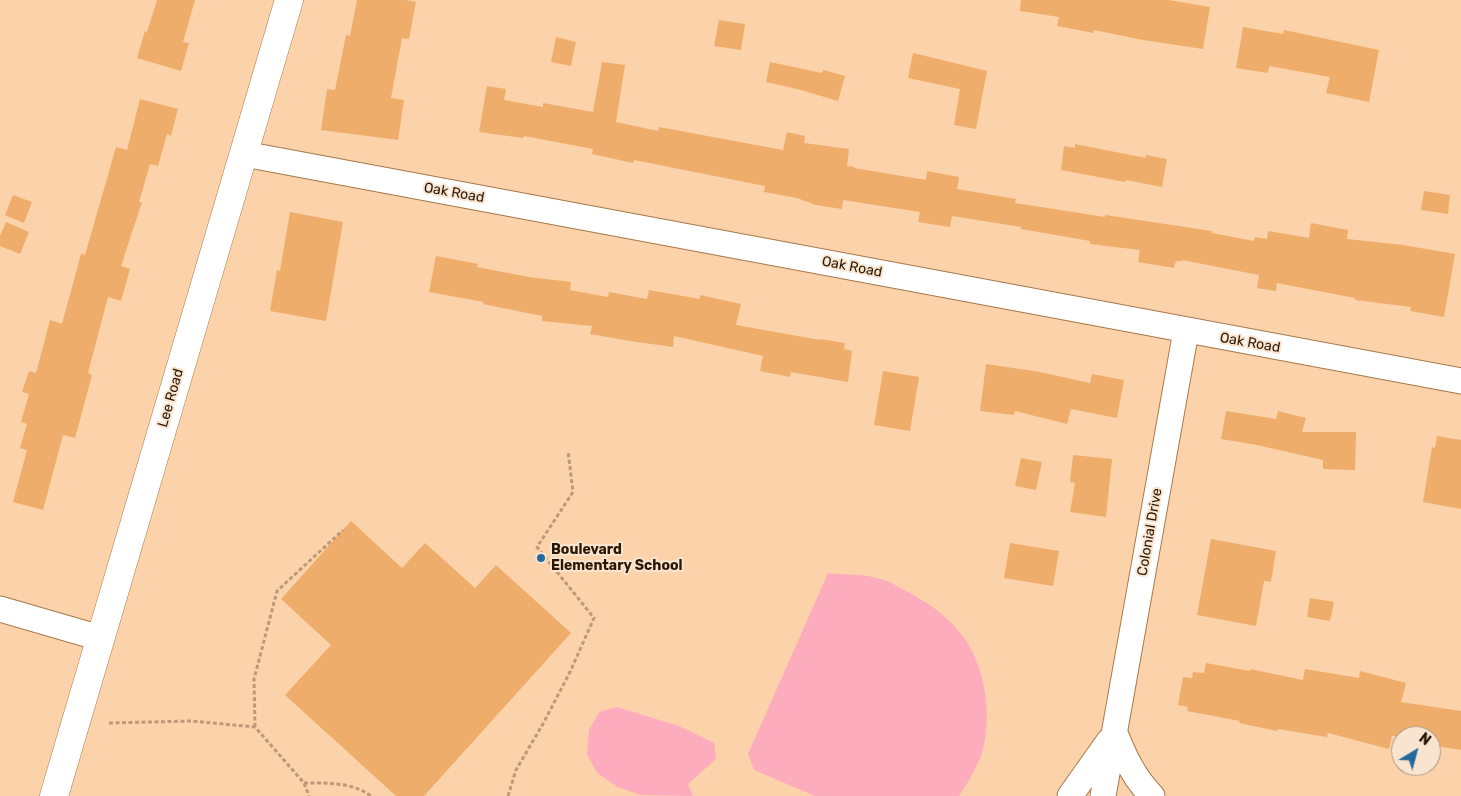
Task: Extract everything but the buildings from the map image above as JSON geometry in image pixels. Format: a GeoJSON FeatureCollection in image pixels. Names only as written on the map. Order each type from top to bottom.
{"type":"FeatureCollection","features":[{"type":"Feature","properties":{"kind":"main road","name":"Lee Road"},"geometry":{"type":"LineString","coordinates":[[54,796],[289,0]]}},
{"type":"Feature","properties":{"kind":"street","name":"Oak Road"},"geometry":{"type":"LineString","coordinates":[[244,154],[1461,381]]}},
{"type":"Feature","properties":{"kind":"street","name":"Colonial Drive"},"geometry":{"type":"LineString","coordinates":[[1103,796],[1186,331]]}},
{"type":"Feature","properties":{"kind":"street"},"geometry":{"type":"LineString","coordinates":[[0,609],[100,638]]}},
{"type":"Feature","properties":{"kind":"street","name":"Colonial Drive"},"geometry":{"type":"LineString","coordinates":[[1070,796],[1114,733]]}},
{"type":"Feature","properties":{"kind":"street"},"geometry":{"type":"LineString","coordinates":[[1114,733],[1124,757],[1142,786],[1152,796]]}},
{"type":"Feature","properties":{"kind":"path"},"geometry":{"type":"LineString","coordinates":[[508,796],[516,770],[570,672],[594,618],[538,547],[573,492],[568,451]]}},
{"type":"Feature","properties":{"kind":"path"},"geometry":{"type":"LineString","coordinates":[[309,796],[304,783],[255,727],[254,680],[277,591],[343,530]]}},
{"type":"Feature","properties":{"kind":"path"},"geometry":{"type":"LineString","coordinates":[[109,723],[191,721],[255,727]]}},
{"type":"Feature","properties":{"kind":"path"},"geometry":{"type":"LineString","coordinates":[[304,783],[333,783],[365,792],[371,796]]}},
{"type":"Feature","properties":{"kind":"shaded area"},"geometry":{"type":"Polygon","coordinates":[[[828,573],[862,575],[884,580],[895,585],[938,611],[967,641],[980,672],[987,707],[987,724],[981,756],[959,796],[815,796],[754,770],[748,754],[828,573]]]}},
{"type":"Feature","properties":{"kind":"shaded area"},"geometry":{"type":"Polygon","coordinates":[[[617,707],[679,726],[714,743],[716,759],[688,784],[693,796],[641,795],[618,787],[597,773],[587,754],[589,730],[599,712],[617,707]]]}},
{"type":"Feature","properties":{"kind":"place","name":"Boulevard Elementary School"},"geometry":{"type":"Point","coordinates":[541,558]}}]}
